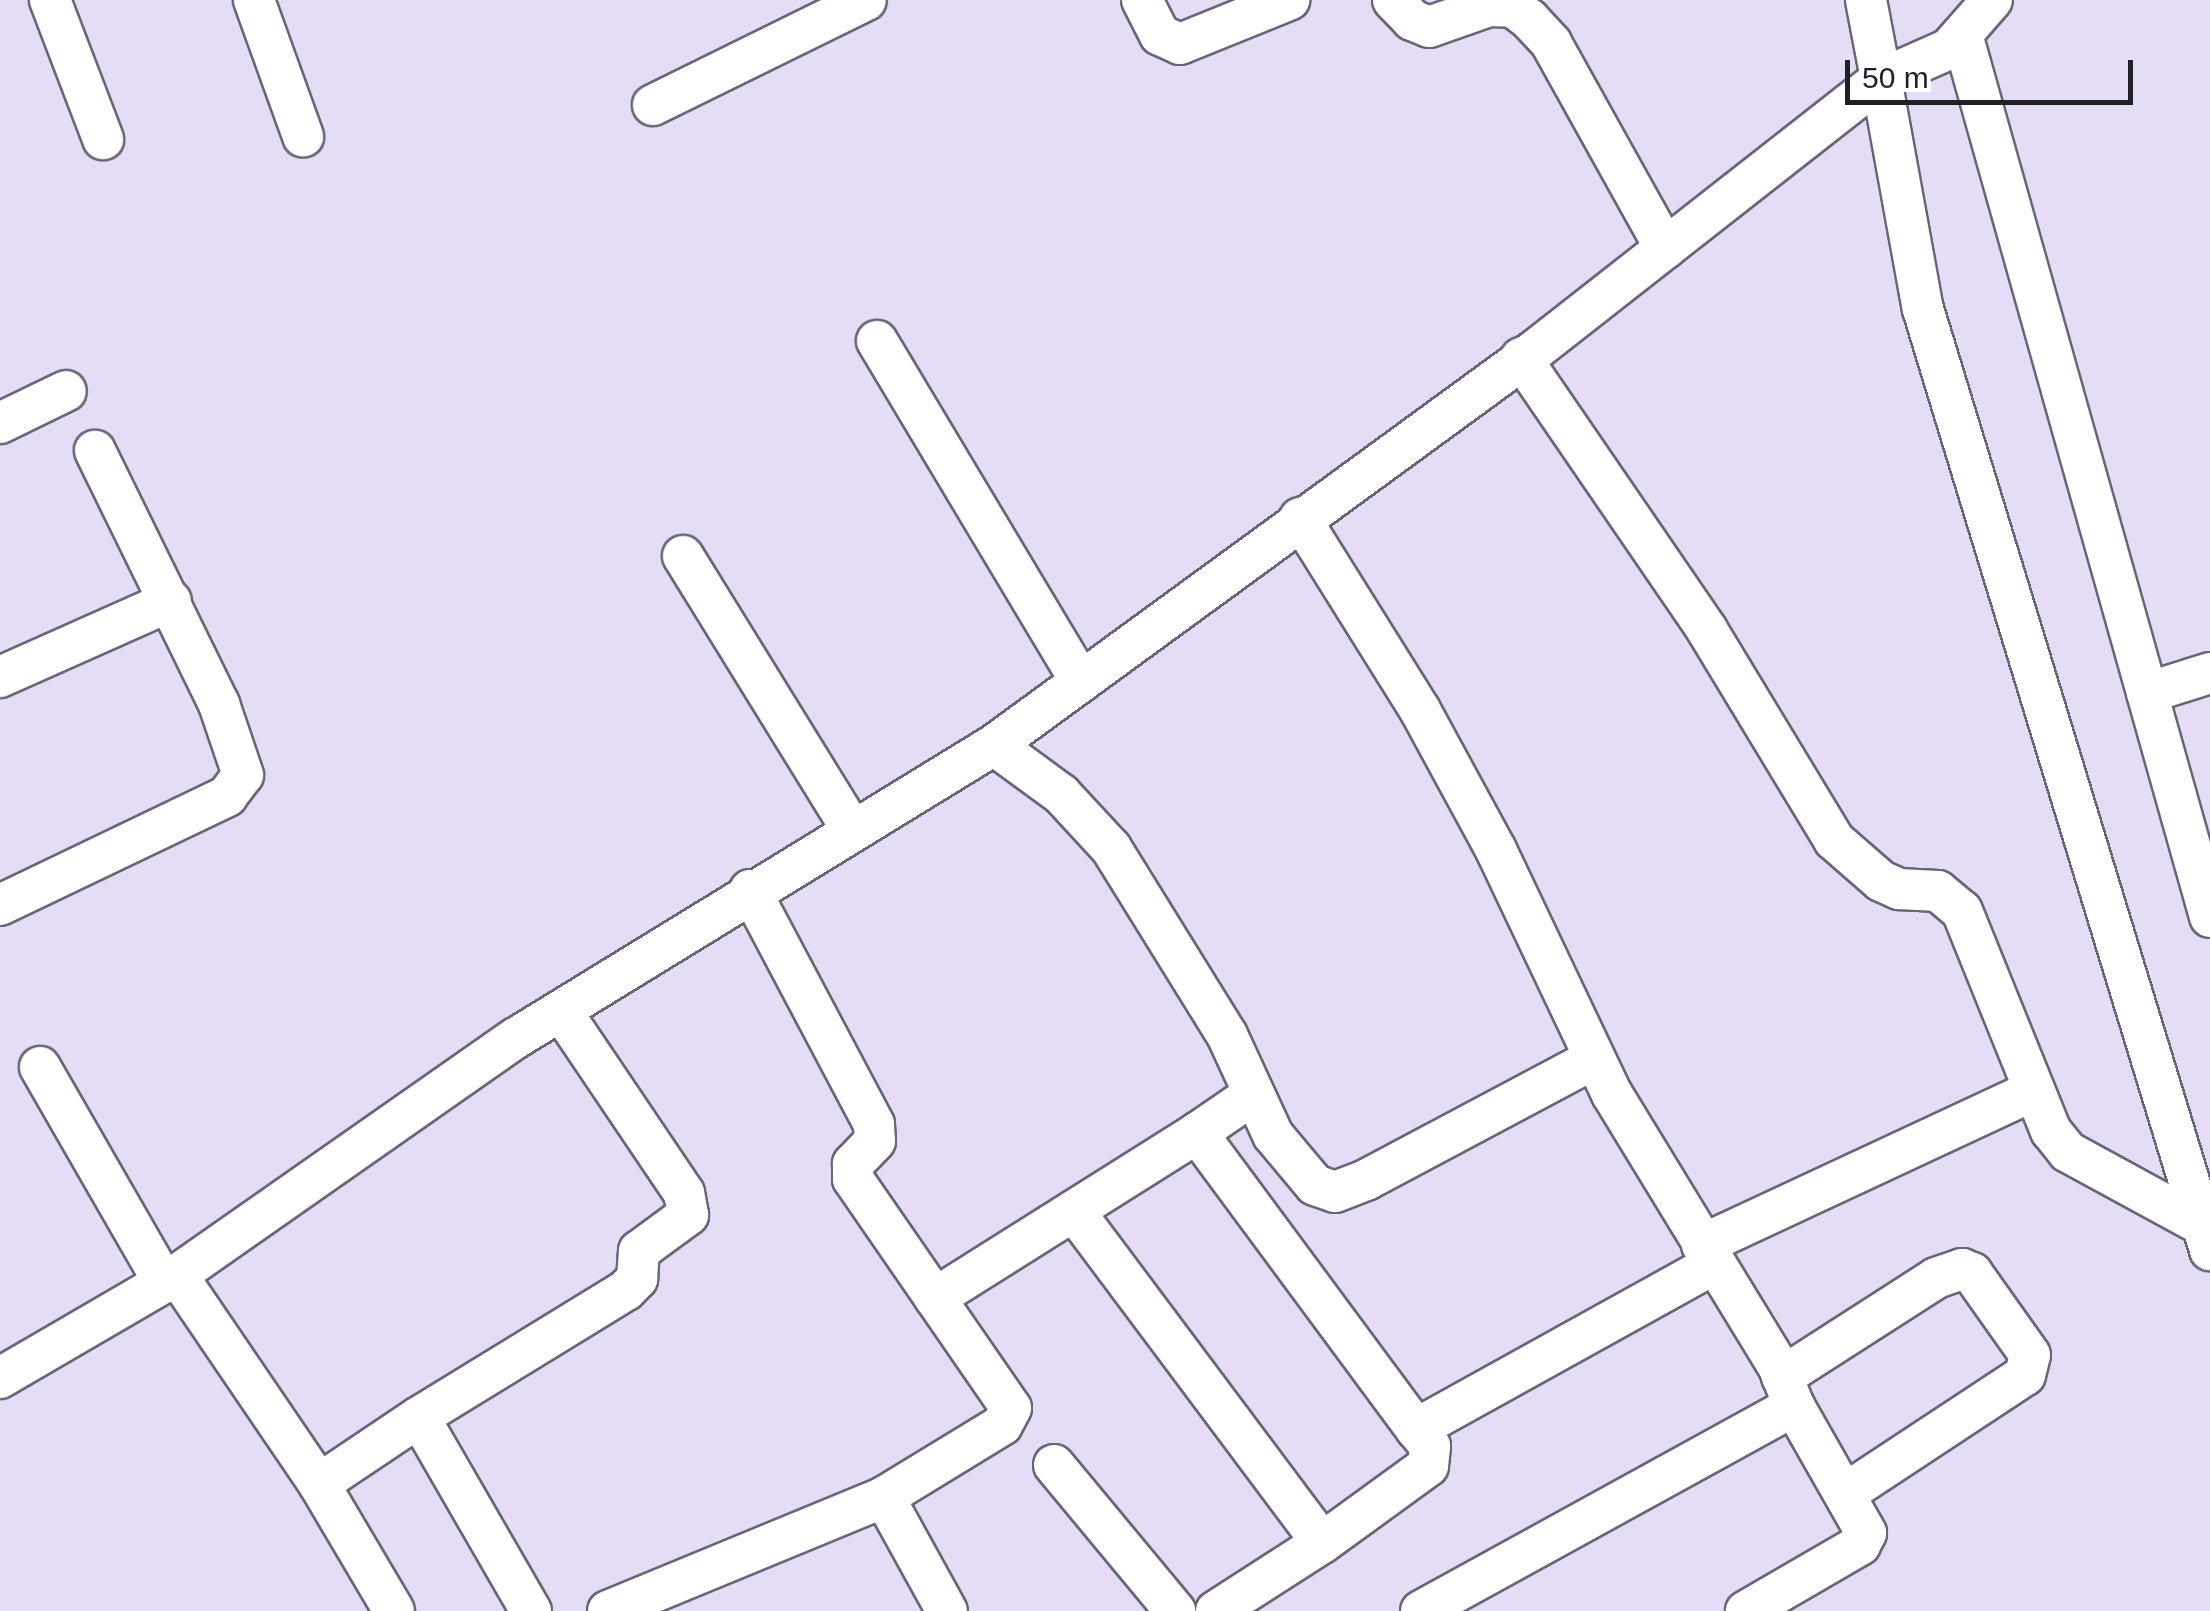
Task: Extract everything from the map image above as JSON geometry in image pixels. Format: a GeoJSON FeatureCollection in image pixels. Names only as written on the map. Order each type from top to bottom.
{"type":"FeatureCollection","features":[{"type":"Feature","properties":{"kind":"street"},"geometry":{"type":"LineString","coordinates":[[50,0],[103,139]]}},
{"type":"Feature","properties":{"kind":"street"},"geometry":{"type":"LineString","coordinates":[[254,0],[303,136]]}},
{"type":"Feature","properties":{"kind":"street"},"geometry":{"type":"LineString","coordinates":[[653,104],[802,14],[866,0]]}},
{"type":"Feature","properties":{"kind":"street"},"geometry":{"type":"LineString","coordinates":[[1142,0],[1160,34],[1180,44],[1289,0]]}},
{"type":"Feature","properties":{"kind":"street"},"geometry":{"type":"LineString","coordinates":[[1393,0],[1412,20],[1429,27],[1489,6],[1513,6],[1529,18],[1551,42],[1666,248]]}},
{"type":"Feature","properties":{"kind":"street"},"geometry":{"type":"LineString","coordinates":[[1866,0],[1887,78],[1923,309],[2206,1238]]}},
{"type":"Feature","properties":{"kind":"street"},"geometry":{"type":"LineString","coordinates":[[4,1367],[171,1279],[562,1012],[750,890],[994,745],[1521,358],[1887,78],[1950,47],[1992,0]]}},
{"type":"Feature","properties":{"kind":"street"},"geometry":{"type":"LineString","coordinates":[[1950,47],[2147,693],[2210,917]]}},
{"type":"Feature","properties":{"kind":"street"},"geometry":{"type":"LineString","coordinates":[[877,340],[1081,682]]}},
{"type":"Feature","properties":{"kind":"street"},"geometry":{"type":"LineString","coordinates":[[1521,358],[1707,630],[1834,840],[1881,881],[1899,889],[1938,891],[1962,911],[2034,1090],[2068,1152],[2206,1238]]}},
{"type":"Feature","properties":{"kind":"street"},"geometry":{"type":"LineString","coordinates":[[0,423],[66,391]]}},
{"type":"Feature","properties":{"kind":"street"},"geometry":{"type":"LineString","coordinates":[[0,905],[238,786],[240,753],[170,600],[95,451]]}},
{"type":"Feature","properties":{"kind":"street"},"geometry":{"type":"LineString","coordinates":[[1300,518],[1420,710],[1496,850],[1594,1059],[1866,1525],[1860,1545],[1746,1611]]}},
{"type":"Feature","properties":{"kind":"street"},"geometry":{"type":"LineString","coordinates":[[682,556],[852,830]]}},
{"type":"Feature","properties":{"kind":"street"},"geometry":{"type":"LineString","coordinates":[[0,677],[170,600]]}},
{"type":"Feature","properties":{"kind":"street"},"geometry":{"type":"LineString","coordinates":[[2147,693],[2210,673]]}},
{"type":"Feature","properties":{"kind":"street"},"geometry":{"type":"LineString","coordinates":[[994,745],[1061,794],[1110,848],[1217,1019],[1254,1094],[1296,1165],[1315,1185],[1334,1192],[1594,1059]]}},
{"type":"Feature","properties":{"kind":"street"},"geometry":{"type":"LineString","coordinates":[[608,1611],[884,1497],[1011,1415],[1000,1387],[853,1179],[853,1164],[875,1142],[874,1124],[750,890]]}},
{"type":"Feature","properties":{"kind":"street"},"geometry":{"type":"LineString","coordinates":[[318,1484],[626,1290],[636,1280],[639,1251],[688,1215],[684,1193],[562,1012]]}},
{"type":"Feature","properties":{"kind":"street"},"geometry":{"type":"LineString","coordinates":[[40,1067],[171,1279],[318,1484],[394,1611]]}},
{"type":"Feature","properties":{"kind":"street"},"geometry":{"type":"LineString","coordinates":[[1416,1429],[1708,1254],[2034,1090]]}},
{"type":"Feature","properties":{"kind":"street"},"geometry":{"type":"LineString","coordinates":[[935,1298],[1254,1094]]}},
{"type":"Feature","properties":{"kind":"street"},"geometry":{"type":"LineString","coordinates":[[1197,1133],[1430,1446],[1428,1466],[1322,1543],[1216,1611]]}},
{"type":"Feature","properties":{"kind":"street"},"geometry":{"type":"LineString","coordinates":[[1074,1211],[1322,1543]]}},
{"type":"Feature","properties":{"kind":"street"},"geometry":{"type":"LineString","coordinates":[[1442,1606],[1788,1392],[1936,1278],[1962,1270],[1972,1273],[2030,1355],[2025,1375],[1846,1493]]}},
{"type":"Feature","properties":{"kind":"street"},"geometry":{"type":"LineString","coordinates":[[419,1417],[531,1611]]}},
{"type":"Feature","properties":{"kind":"street"},"geometry":{"type":"LineString","coordinates":[[1054,1465],[1175,1611]]}},
{"type":"Feature","properties":{"kind":"street"},"geometry":{"type":"LineString","coordinates":[[884,1497],[947,1611]]}}]}
